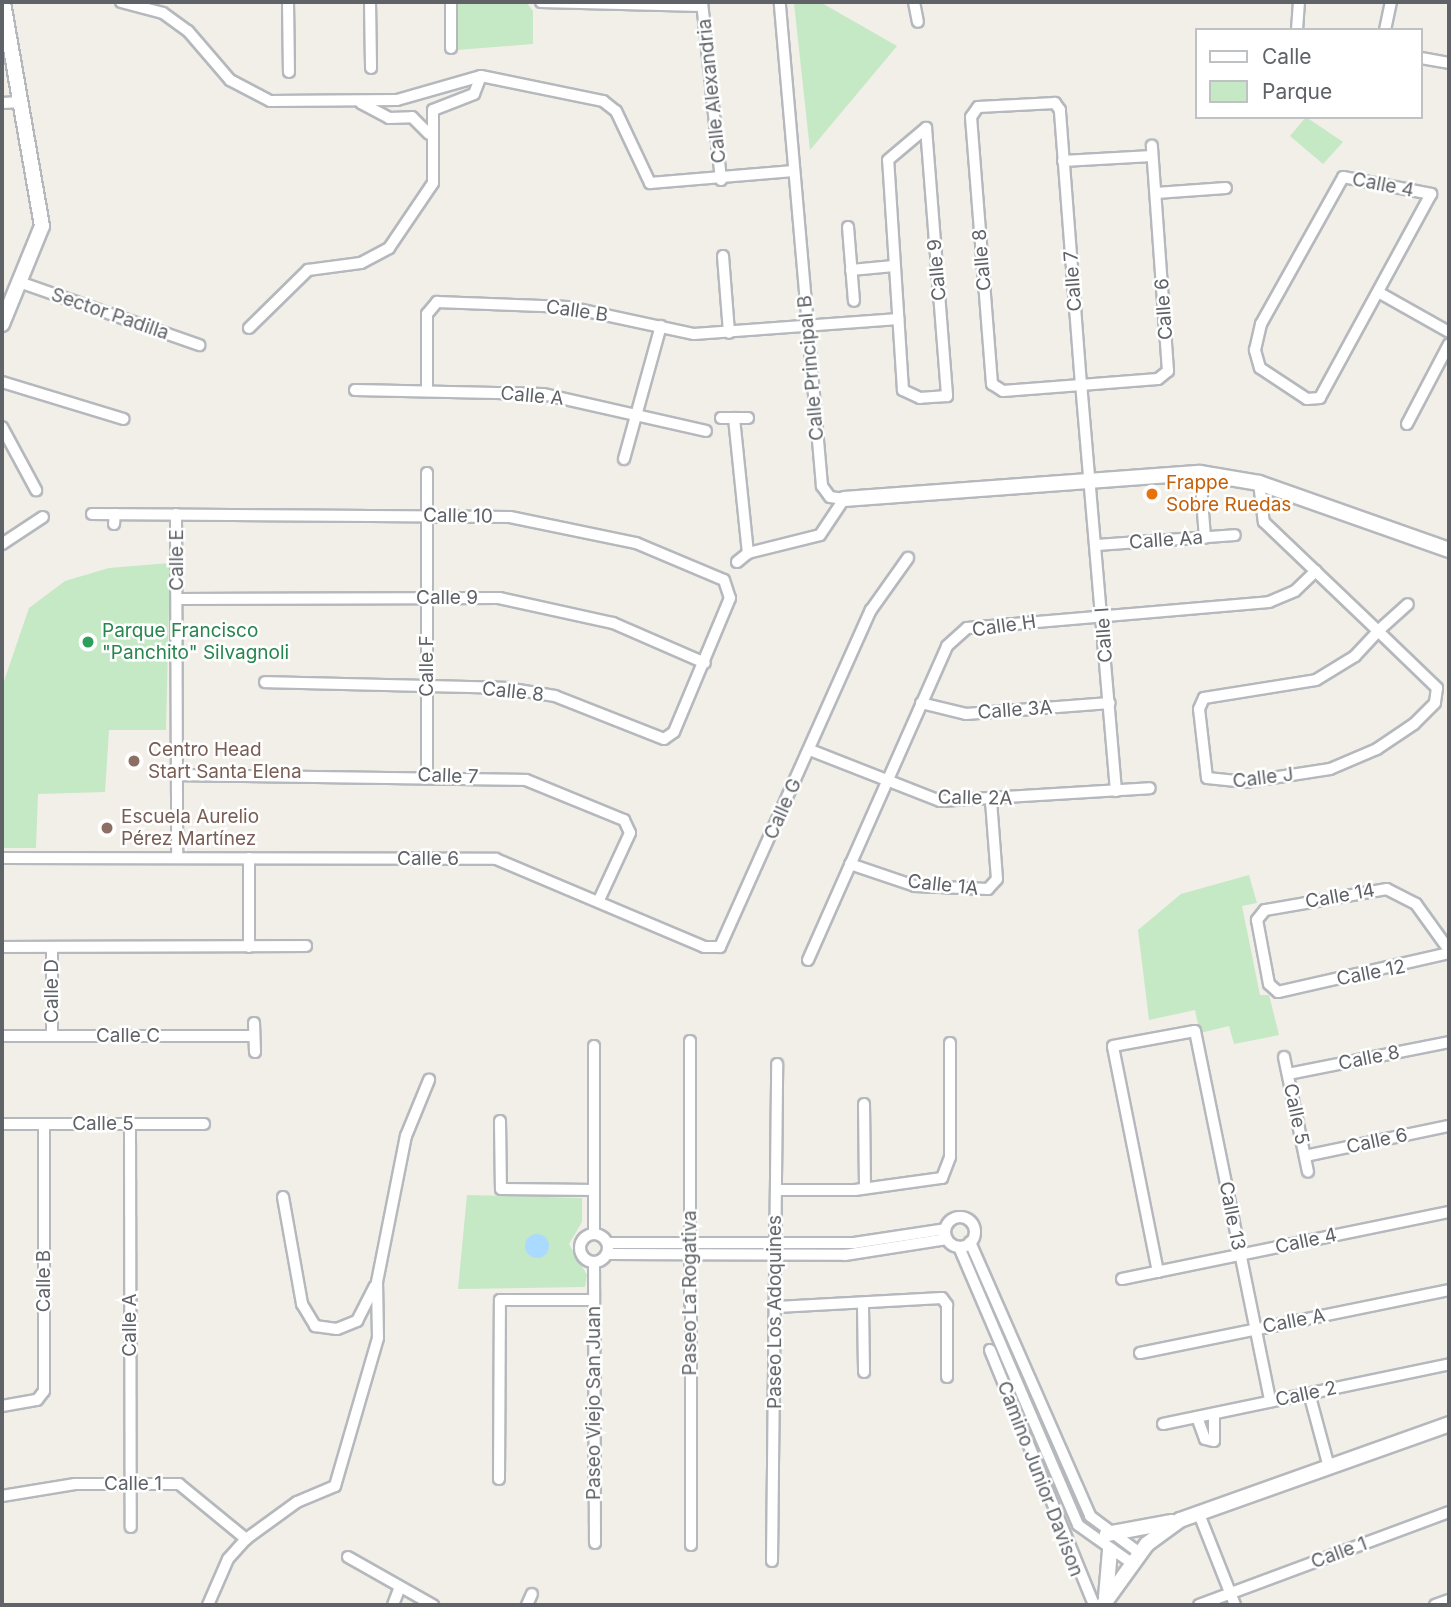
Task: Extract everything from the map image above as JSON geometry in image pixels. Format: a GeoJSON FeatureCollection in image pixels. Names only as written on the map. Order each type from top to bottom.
{"type":"FeatureCollection","features":[{"type":"Feature","properties":{"kind":"street"},"geometry":{"type":"LineString","coordinates":[[2,324],[8,299],[22,283],[42,226],[3,2]]}},
{"type":"Feature","properties":{"kind":"street"},"geometry":{"type":"LineString","coordinates":[[121,2],[163,13],[188,31],[250,96],[361,103],[431,94],[481,76],[603,101],[616,111],[650,183],[721,180],[793,171]]}},
{"type":"Feature","properties":{"kind":"street"},"geometry":{"type":"LineString","coordinates":[[288,2],[289,72]]}},
{"type":"Feature","properties":{"kind":"street"},"geometry":{"type":"LineString","coordinates":[[370,2],[371,68]]}},
{"type":"Feature","properties":{"kind":"street"},"geometry":{"type":"LineString","coordinates":[[451,2],[451,48]]}},
{"type":"Feature","properties":{"kind":"street"},"geometry":{"type":"LineString","coordinates":[[541,2],[702,4]]}},
{"type":"Feature","properties":{"kind":"street","name":"Calle Principal B"},"geometry":{"type":"LineString","coordinates":[[780,2],[822,486],[830,497],[844,499]]}},
{"type":"Feature","properties":{"kind":"street"},"geometry":{"type":"LineString","coordinates":[[914,2],[918,22]]}},
{"type":"Feature","properties":{"kind":"street"},"geometry":{"type":"LineString","coordinates":[[1297,28],[1299,2]]}},
{"type":"Feature","properties":{"kind":"street"},"geometry":{"type":"LineString","coordinates":[[1385,28],[1391,2]]}},
{"type":"Feature","properties":{"kind":"street","name":"Calle Alexandria"},"geometry":{"type":"LineString","coordinates":[[702,4],[721,180]]}},
{"type":"Feature","properties":{"kind":"street"},"geometry":{"type":"LineString","coordinates":[[1423,58],[1449,63]]}},
{"type":"Feature","properties":{"kind":"street"},"geometry":{"type":"LineString","coordinates":[[249,328],[308,270],[361,263],[389,248],[433,183],[429,134],[437,105],[474,94],[481,76]]}},
{"type":"Feature","properties":{"kind":"street"},"geometry":{"type":"LineString","coordinates":[[2,103],[22,102]]}},
{"type":"Feature","properties":{"kind":"street"},"geometry":{"type":"LineString","coordinates":[[361,103],[389,118],[412,117],[429,134]]}},
{"type":"Feature","properties":{"kind":"street","name":"Calle 7"},"geometry":{"type":"LineString","coordinates":[[1037,104],[1055,103],[1060,110],[1090,480]]}},
{"type":"Feature","properties":{"kind":"street","name":"Calle 8"},"geometry":{"type":"LineString","coordinates":[[1037,104],[978,107],[971,117],[992,384],[1003,391],[1081,385]]}},
{"type":"Feature","properties":{"kind":"street","name":"Calle 9"},"geometry":{"type":"LineString","coordinates":[[926,128],[947,396],[920,398],[903,390],[894,266],[888,159],[926,128]]}},
{"type":"Feature","properties":{"kind":"street","name":"Calle 6"},"geometry":{"type":"LineString","coordinates":[[1063,161],[1152,151],[1156,193],[1168,371],[1158,379],[1081,385]]}},
{"type":"Feature","properties":{"kind":"street","name":"Calle 4"},"geometry":{"type":"LineString","coordinates":[[1343,177],[1431,194],[1378,292],[1320,398],[1307,398],[1260,368],[1255,351],[1261,324],[1343,177]]}},
{"type":"Feature","properties":{"kind":"street"},"geometry":{"type":"LineString","coordinates":[[1156,193],[1226,188]]}},
{"type":"Feature","properties":{"kind":"street"},"geometry":{"type":"LineString","coordinates":[[848,228],[854,301]]}},
{"type":"Feature","properties":{"kind":"street"},"geometry":{"type":"LineString","coordinates":[[723,256],[729,333]]}},
{"type":"Feature","properties":{"kind":"street"},"geometry":{"type":"LineString","coordinates":[[851,270],[894,266]]}},
{"type":"Feature","properties":{"kind":"street","name":"Sector Padilla"},"geometry":{"type":"LineString","coordinates":[[22,283],[199,345]]}},
{"type":"Feature","properties":{"kind":"street"},"geometry":{"type":"LineString","coordinates":[[1378,292],[1449,332]]}},
{"type":"Feature","properties":{"kind":"street","name":"Calle B"},"geometry":{"type":"LineString","coordinates":[[427,390],[427,314],[437,302],[568,307],[661,326],[729,333],[808,327]]}},
{"type":"Feature","properties":{"kind":"street"},"geometry":{"type":"LineString","coordinates":[[808,327],[898,319]]}},
{"type":"Feature","properties":{"kind":"street"},"geometry":{"type":"LineString","coordinates":[[624,459],[661,326]]}},
{"type":"Feature","properties":{"kind":"street"},"geometry":{"type":"LineString","coordinates":[[1407,424],[1449,344]]}},
{"type":"Feature","properties":{"kind":"street"},"geometry":{"type":"LineString","coordinates":[[2,382],[124,419]]}},
{"type":"Feature","properties":{"kind":"street","name":"Calle A"},"geometry":{"type":"LineString","coordinates":[[355,390],[543,394],[637,412],[706,430]]}},
{"type":"Feature","properties":{"kind":"street"},"geometry":{"type":"LineString","coordinates":[[721,418],[748,418]]}},
{"type":"Feature","properties":{"kind":"street"},"geometry":{"type":"LineString","coordinates":[[734,418],[748,553]]}},
{"type":"Feature","properties":{"kind":"street"},"geometry":{"type":"LineString","coordinates":[[2,427],[36,490]]}},
{"type":"Feature","properties":{"kind":"street","name":"Calle F"},"geometry":{"type":"LineString","coordinates":[[426,473],[427,774]]}},
{"type":"Feature","properties":{"kind":"street"},"geometry":{"type":"LineString","coordinates":[[1200,473],[1205,538]]}},
{"type":"Feature","properties":{"kind":"street"},"geometry":{"type":"LineString","coordinates":[[737,562],[748,553],[820,536],[844,499],[1200,473],[1259,483],[1449,551]]}},
{"type":"Feature","properties":{"kind":"street","name":"Calle I"},"geometry":{"type":"LineString","coordinates":[[1090,480],[1116,791]]}},
{"type":"Feature","properties":{"kind":"street","name":"Calle J"},"geometry":{"type":"LineString","coordinates":[[1259,483],[1264,522],[1316,571],[1378,631],[1437,688],[1435,703],[1414,724],[1377,749],[1330,769],[1246,782],[1207,778],[1199,709],[1204,698],[1317,680],[1355,656],[1378,631],[1408,604]]}},
{"type":"Feature","properties":{"kind":"street","name":"Calle 10"},"geometry":{"type":"LineString","coordinates":[[92,514],[114,519],[176,514],[427,515],[575,526],[724,580],[730,598],[705,663]]}},
{"type":"Feature","properties":{"kind":"street","name":"Calle E"},"geometry":{"type":"LineString","coordinates":[[176,514],[177,858]]}},
{"type":"Feature","properties":{"kind":"street"},"geometry":{"type":"LineString","coordinates":[[2,544],[43,517]]}},
{"type":"Feature","properties":{"kind":"street","name":"Calle Aa"},"geometry":{"type":"LineString","coordinates":[[1097,545],[1235,536]]}},
{"type":"Feature","properties":{"kind":"street","name":"Calle G"},"geometry":{"type":"LineString","coordinates":[[599,900],[704,947],[720,947],[871,610],[908,558]]}},
{"type":"Feature","properties":{"kind":"street","name":"Calle H"},"geometry":{"type":"LineString","coordinates":[[808,960],[947,646],[967,628],[1269,602],[1295,591],[1316,571]]}},
{"type":"Feature","properties":{"kind":"street","name":"Calle 9"},"geometry":{"type":"LineString","coordinates":[[177,599],[499,598],[564,608],[705,663]]}},
{"type":"Feature","properties":{"kind":"street","name":"Calle 8"},"geometry":{"type":"LineString","coordinates":[[265,682],[506,688],[555,696],[664,739],[674,732],[705,663]]}},
{"type":"Feature","properties":{"kind":"street","name":"Calle 3A"},"geometry":{"type":"LineString","coordinates":[[921,703],[966,714],[1110,703]]}},
{"type":"Feature","properties":{"kind":"street","name":"Calle 2A"},"geometry":{"type":"LineString","coordinates":[[810,750],[886,783],[940,801],[991,801],[1150,788]]}},
{"type":"Feature","properties":{"kind":"street","name":"Calle 7"},"geometry":{"type":"LineString","coordinates":[[177,775],[427,774],[526,780],[624,820],[629,833],[599,900]]}},
{"type":"Feature","properties":{"kind":"street","name":"Calle 1A"},"geometry":{"type":"LineString","coordinates":[[850,864],[915,886],[988,889],[997,879],[991,801]]}},
{"type":"Feature","properties":{"kind":"street","name":"Calle 6"},"geometry":{"type":"LineString","coordinates":[[2,858],[496,859],[599,900]]}},
{"type":"Feature","properties":{"kind":"street"},"geometry":{"type":"LineString","coordinates":[[248,858],[249,947]]}},
{"type":"Feature","properties":{"kind":"street","name":"Calle 14"},"geometry":{"type":"LineString","coordinates":[[1292,989],[1278,992],[1269,984],[1257,920],[1278,907],[1363,889],[1400,895],[1416,904],[1449,952]]}},
{"type":"Feature","properties":{"kind":"street"},"geometry":{"type":"LineString","coordinates":[[2,947],[306,946]]}},
{"type":"Feature","properties":{"kind":"street","name":"Calle D"},"geometry":{"type":"LineString","coordinates":[[52,947],[52,1035]]}},
{"type":"Feature","properties":{"kind":"street","name":"Calle 12"},"geometry":{"type":"LineString","coordinates":[[1292,989],[1449,952]]}},
{"type":"Feature","properties":{"kind":"street"},"geometry":{"type":"LineString","coordinates":[[254,1023],[255,1052]]}},
{"type":"Feature","properties":{"kind":"street","name":"Calle 13"},"geometry":{"type":"LineString","coordinates":[[1158,1272],[1113,1046],[1195,1031],[1270,1402]]}},
{"type":"Feature","properties":{"kind":"street","name":"Calle C"},"geometry":{"type":"LineString","coordinates":[[2,1035],[254,1036]]}},
{"type":"Feature","properties":{"kind":"street","name":"Paseo La Rogativa"},"geometry":{"type":"LineString","coordinates":[[690,1041],[691,1545]]}},
{"type":"Feature","properties":{"kind":"street","name":"Calle 8"},"geometry":{"type":"LineString","coordinates":[[1288,1074],[1449,1042]]}},
{"type":"Feature","properties":{"kind":"street"},"geometry":{"type":"LineString","coordinates":[[776,1189],[865,1188],[942,1178],[949,1169],[950,1043]]}},
{"type":"Feature","properties":{"kind":"street","name":"Paseo Viejo San Juan"},"geometry":{"type":"LineString","coordinates":[[594,1046],[594,1234],[580,1248],[594,1262],[595,1543]]}},
{"type":"Feature","properties":{"kind":"street","name":"Calle 5"},"geometry":{"type":"LineString","coordinates":[[1284,1057],[1308,1172]]}},
{"type":"Feature","properties":{"kind":"street","name":"Paseo Los Adoquines"},"geometry":{"type":"LineString","coordinates":[[772,1561],[777,1307],[777,1064]]}},
{"type":"Feature","properties":{"kind":"street"},"geometry":{"type":"LineString","coordinates":[[208,1605],[228,1559],[246,1539],[297,1502],[335,1486],[378,1338],[377,1282],[406,1136],[429,1080]]}},
{"type":"Feature","properties":{"kind":"street"},"geometry":{"type":"LineString","coordinates":[[864,1104],[865,1188]]}},
{"type":"Feature","properties":{"kind":"street"},"geometry":{"type":"LineString","coordinates":[[500,1121],[501,1189],[594,1190]]}},
{"type":"Feature","properties":{"kind":"street","name":"Calle 5"},"geometry":{"type":"LineString","coordinates":[[2,1124],[204,1124]]}},
{"type":"Feature","properties":{"kind":"street","name":"Calle B"},"geometry":{"type":"LineString","coordinates":[[2,1406],[37,1400],[44,1391],[44,1124]]}},
{"type":"Feature","properties":{"kind":"street","name":"Calle A"},"geometry":{"type":"LineString","coordinates":[[130,1124],[131,1527]]}},
{"type":"Feature","properties":{"kind":"street","name":"Calle 6"},"geometry":{"type":"LineString","coordinates":[[1305,1156],[1449,1126]]}},
{"type":"Feature","properties":{"kind":"street"},"geometry":{"type":"LineString","coordinates":[[283,1197],[302,1304],[315,1326],[337,1329],[357,1321],[377,1282]]}},
{"type":"Feature","properties":{"kind":"street","name":"Calle 4"},"geometry":{"type":"LineString","coordinates":[[1122,1279],[1449,1212]]}},
{"type":"Feature","properties":{"kind":"street"},"geometry":{"type":"LineString","coordinates":[[946,1234],[954,1218],[969,1220],[970,1242],[1090,1516],[1137,1559]]}},
{"type":"Feature","properties":{"kind":"street"},"geometry":{"type":"LineString","coordinates":[[594,1234],[608,1248],[689,1254],[946,1234]]}},
{"type":"Feature","properties":{"kind":"street"},"geometry":{"type":"LineString","coordinates":[[946,1234],[958,1247],[1078,1525],[1110,1550],[1137,1559]]}},
{"type":"Feature","properties":{"kind":"street"},"geometry":{"type":"LineString","coordinates":[[594,1262],[608,1248],[690,1242],[777,1249]]}},
{"type":"Feature","properties":{"kind":"street"},"geometry":{"type":"LineString","coordinates":[[958,1247],[970,1242]]}},
{"type":"Feature","properties":{"kind":"street","name":"Calle A"},"geometry":{"type":"LineString","coordinates":[[1140,1353],[1449,1290]]}},
{"type":"Feature","properties":{"kind":"street"},"geometry":{"type":"LineString","coordinates":[[777,1307],[863,1306],[942,1298],[947,1305],[947,1377]]}},
{"type":"Feature","properties":{"kind":"street"},"geometry":{"type":"LineString","coordinates":[[499,1479],[500,1300],[594,1300]]}},
{"type":"Feature","properties":{"kind":"street"},"geometry":{"type":"LineString","coordinates":[[863,1306],[864,1372]]}},
{"type":"Feature","properties":{"kind":"street","name":"Camino Junior Davison"},"geometry":{"type":"LineString","coordinates":[[990,1350],[1100,1605]]}},
{"type":"Feature","properties":{"kind":"street","name":"Calle 2"},"geometry":{"type":"LineString","coordinates":[[1163,1424],[1449,1364]]}},
{"type":"Feature","properties":{"kind":"street"},"geometry":{"type":"LineString","coordinates":[[1310,1393],[1329,1467]]}},
{"type":"Feature","properties":{"kind":"street"},"geometry":{"type":"LineString","coordinates":[[1197,1417],[1205,1440],[1214,1441],[1214,1414]]}},
{"type":"Feature","properties":{"kind":"street"},"geometry":{"type":"LineString","coordinates":[[1107,1534],[1199,1514],[1449,1424]]}},
{"type":"Feature","properties":{"kind":"street","name":"Calle 1"},"geometry":{"type":"LineString","coordinates":[[2,1496],[130,1482],[191,1489],[246,1539]]}},
{"type":"Feature","properties":{"kind":"street","name":"Calle 1"},"geometry":{"type":"LineString","coordinates":[[1199,1605],[1449,1512]]}},
{"type":"Feature","properties":{"kind":"street"},"geometry":{"type":"LineString","coordinates":[[1199,1514],[1235,1605]]}},
{"type":"Feature","properties":{"kind":"street"},"geometry":{"type":"LineString","coordinates":[[1100,1605],[1137,1559],[1180,1520]]}},
{"type":"Feature","properties":{"kind":"street"},"geometry":{"type":"LineString","coordinates":[[1100,1605],[1110,1550]]}},
{"type":"Feature","properties":{"kind":"street"},"geometry":{"type":"LineString","coordinates":[[348,1557],[398,1589],[433,1605]]}},
{"type":"Feature","properties":{"kind":"street"},"geometry":{"type":"LineString","coordinates":[[393,1605],[398,1589]]}},
{"type":"Feature","properties":{"kind":"street"},"geometry":{"type":"LineString","coordinates":[[527,1605],[532,1594]]}},
{"type":"Feature","properties":{"kind":"street"},"geometry":{"type":"LineString","coordinates":[[1435,1605],[1449,1600]]}},
{"type":"Feature","properties":{"kind":"green space"},"geometry":{"type":"Polygon","coordinates":[[[457,2],[526,2],[533,11],[533,44],[457,50],[457,2]]]}},
{"type":"Feature","properties":{"kind":"green space"},"geometry":{"type":"Polygon","coordinates":[[[820,2],[897,46],[810,150],[794,3],[820,2]]]}},
{"type":"Feature","properties":{"kind":"green space"},"geometry":{"type":"Polygon","coordinates":[[[1304,119],[1309,119],[1343,142],[1323,164],[1290,136],[1304,119]]]}},
{"type":"Feature","properties":{"kind":"green space"},"geometry":{"type":"Polygon","coordinates":[[[170,563],[166,730],[109,730],[105,792],[38,794],[36,848],[2,848],[2,687],[29,608],[65,581],[109,568],[170,563]]]}},
{"type":"Feature","properties":{"kind":"green space"},"geometry":{"type":"Polygon","coordinates":[[[1249,875],[1257,903],[1242,906],[1260,995],[1269,995],[1279,1035],[1234,1044],[1229,1026],[1200,1033],[1195,1010],[1149,1020],[1138,930],[1181,894],[1249,875]]]}},
{"type":"Feature","properties":{"kind":"green space"},"geometry":{"type":"Polygon","coordinates":[[[467,1195],[582,1198],[582,1222],[569,1244],[587,1275],[585,1287],[458,1289],[467,1195]]]}},
{"type":"Feature","properties":{"kind":"water"},"geometry":{"type":"Polygon","coordinates":[[[537,1234],[546,1237],[549,1246],[546,1255],[537,1258],[528,1255],[525,1246],[528,1237],[537,1234]]]}},
{"type":"Feature","properties":{"kind":"place","name":"Frappe Sobre Ruedas"},"geometry":{"type":"Point","coordinates":[1152,494]}},
{"type":"Feature","properties":{"kind":"place","name":"Parque Francisco \"Panchito\" Silvagnoli"},"geometry":{"type":"Point","coordinates":[88,642]}},
{"type":"Feature","properties":{"kind":"place","name":"Centro Head Start Santa Elena"},"geometry":{"type":"Point","coordinates":[134,761]}},
{"type":"Feature","properties":{"kind":"place","name":"Escuela Aurelio Pérez Martínez"},"geometry":{"type":"Point","coordinates":[107,828]}}]}
